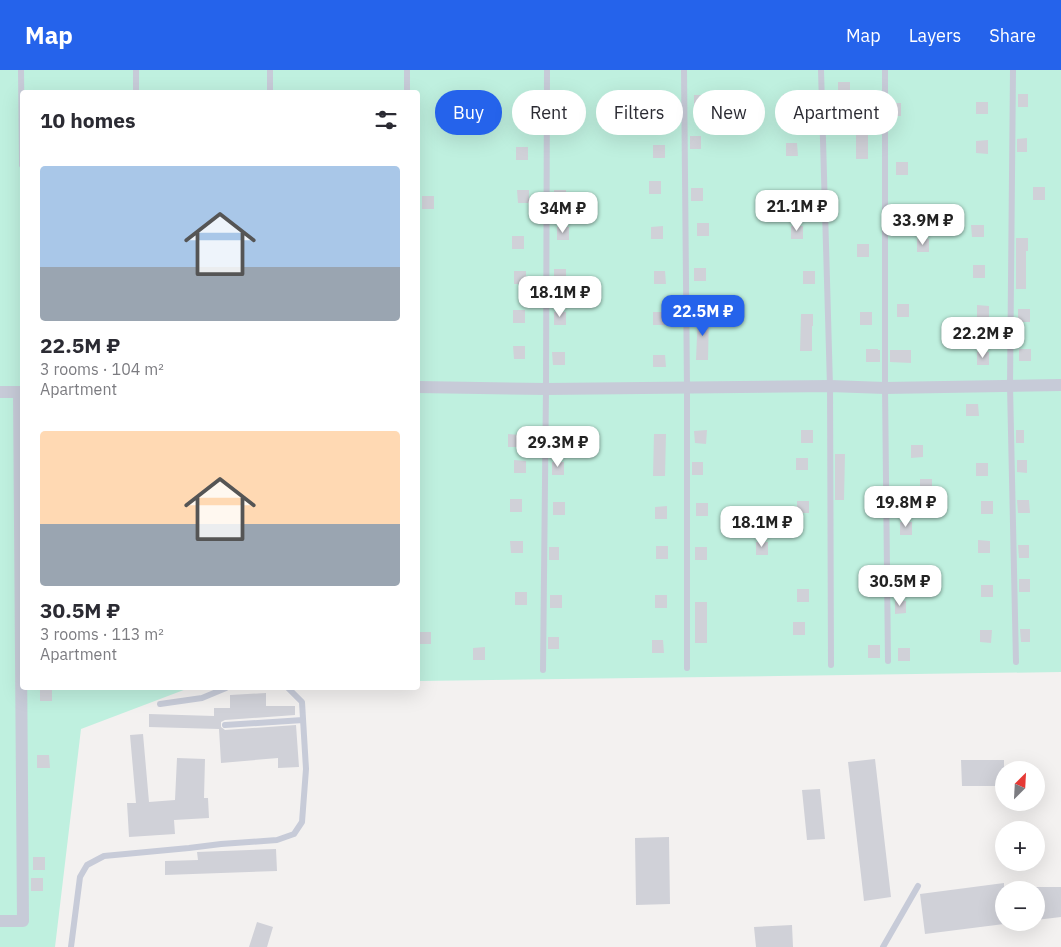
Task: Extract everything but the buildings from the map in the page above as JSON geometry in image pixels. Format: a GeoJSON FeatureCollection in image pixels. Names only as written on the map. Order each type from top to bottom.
{"type":"FeatureCollection","features":[{"type":"Feature","properties":{"kind":"street"},"geometry":{"type":"LineString","coordinates":[[420,387],[688,388],[830,386],[885,388],[1061,385]]}},
{"type":"Feature","properties":{"kind":"street"},"geometry":{"type":"LineString","coordinates":[[0,392],[20,392]]}},
{"type":"Feature","properties":{"kind":"street"},"geometry":{"type":"LineString","coordinates":[[0,922],[23,921],[22,690]]}},
{"type":"Feature","properties":{"kind":"lane"},"geometry":{"type":"LineString","coordinates":[[21,70],[21,90]]}},
{"type":"Feature","properties":{"kind":"lane"},"geometry":{"type":"LineString","coordinates":[[136,70],[136,90]]}},
{"type":"Feature","properties":{"kind":"lane"},"geometry":{"type":"LineString","coordinates":[[270,70],[270,90]]}},
{"type":"Feature","properties":{"kind":"lane"},"geometry":{"type":"LineString","coordinates":[[407,70],[407,90]]}},
{"type":"Feature","properties":{"kind":"lane"},"geometry":{"type":"LineString","coordinates":[[543,670],[547,70]]}},
{"type":"Feature","properties":{"kind":"lane"},"geometry":{"type":"LineString","coordinates":[[684,70],[688,388],[687,668]]}},
{"type":"Feature","properties":{"kind":"lane"},"geometry":{"type":"LineString","coordinates":[[821,70],[830,386],[831,664]]}},
{"type":"Feature","properties":{"kind":"lane"},"geometry":{"type":"LineString","coordinates":[[885,70],[885,388],[888,661]]}},
{"type":"Feature","properties":{"kind":"lane"},"geometry":{"type":"LineString","coordinates":[[1013,70],[1010,386],[1016,662]]}},
{"type":"Feature","properties":{"kind":"lane"},"geometry":{"type":"LineString","coordinates":[[160,704],[202,698],[221,690]]}},
{"type":"Feature","properties":{"kind":"lane"},"geometry":{"type":"LineString","coordinates":[[71,947],[80,877],[88,865],[104,856],[277,840],[294,834],[302,822],[306,769],[302,702],[290,690]]}},
{"type":"Feature","properties":{"kind":"lane"},"geometry":{"type":"LineString","coordinates":[[225,725],[303,720]]}},
{"type":"Feature","properties":{"kind":"lane"},"geometry":{"type":"LineString","coordinates":[[883,947],[918,886]]}},
{"type":"Feature","properties":{"kind":"green space"},"geometry":{"type":"Polygon","coordinates":[[[0,70],[1061,70],[1061,672],[420,681],[420,90],[20,90],[20,690],[184,690],[81,729],[55,947],[0,947],[0,70]]]}}]}
